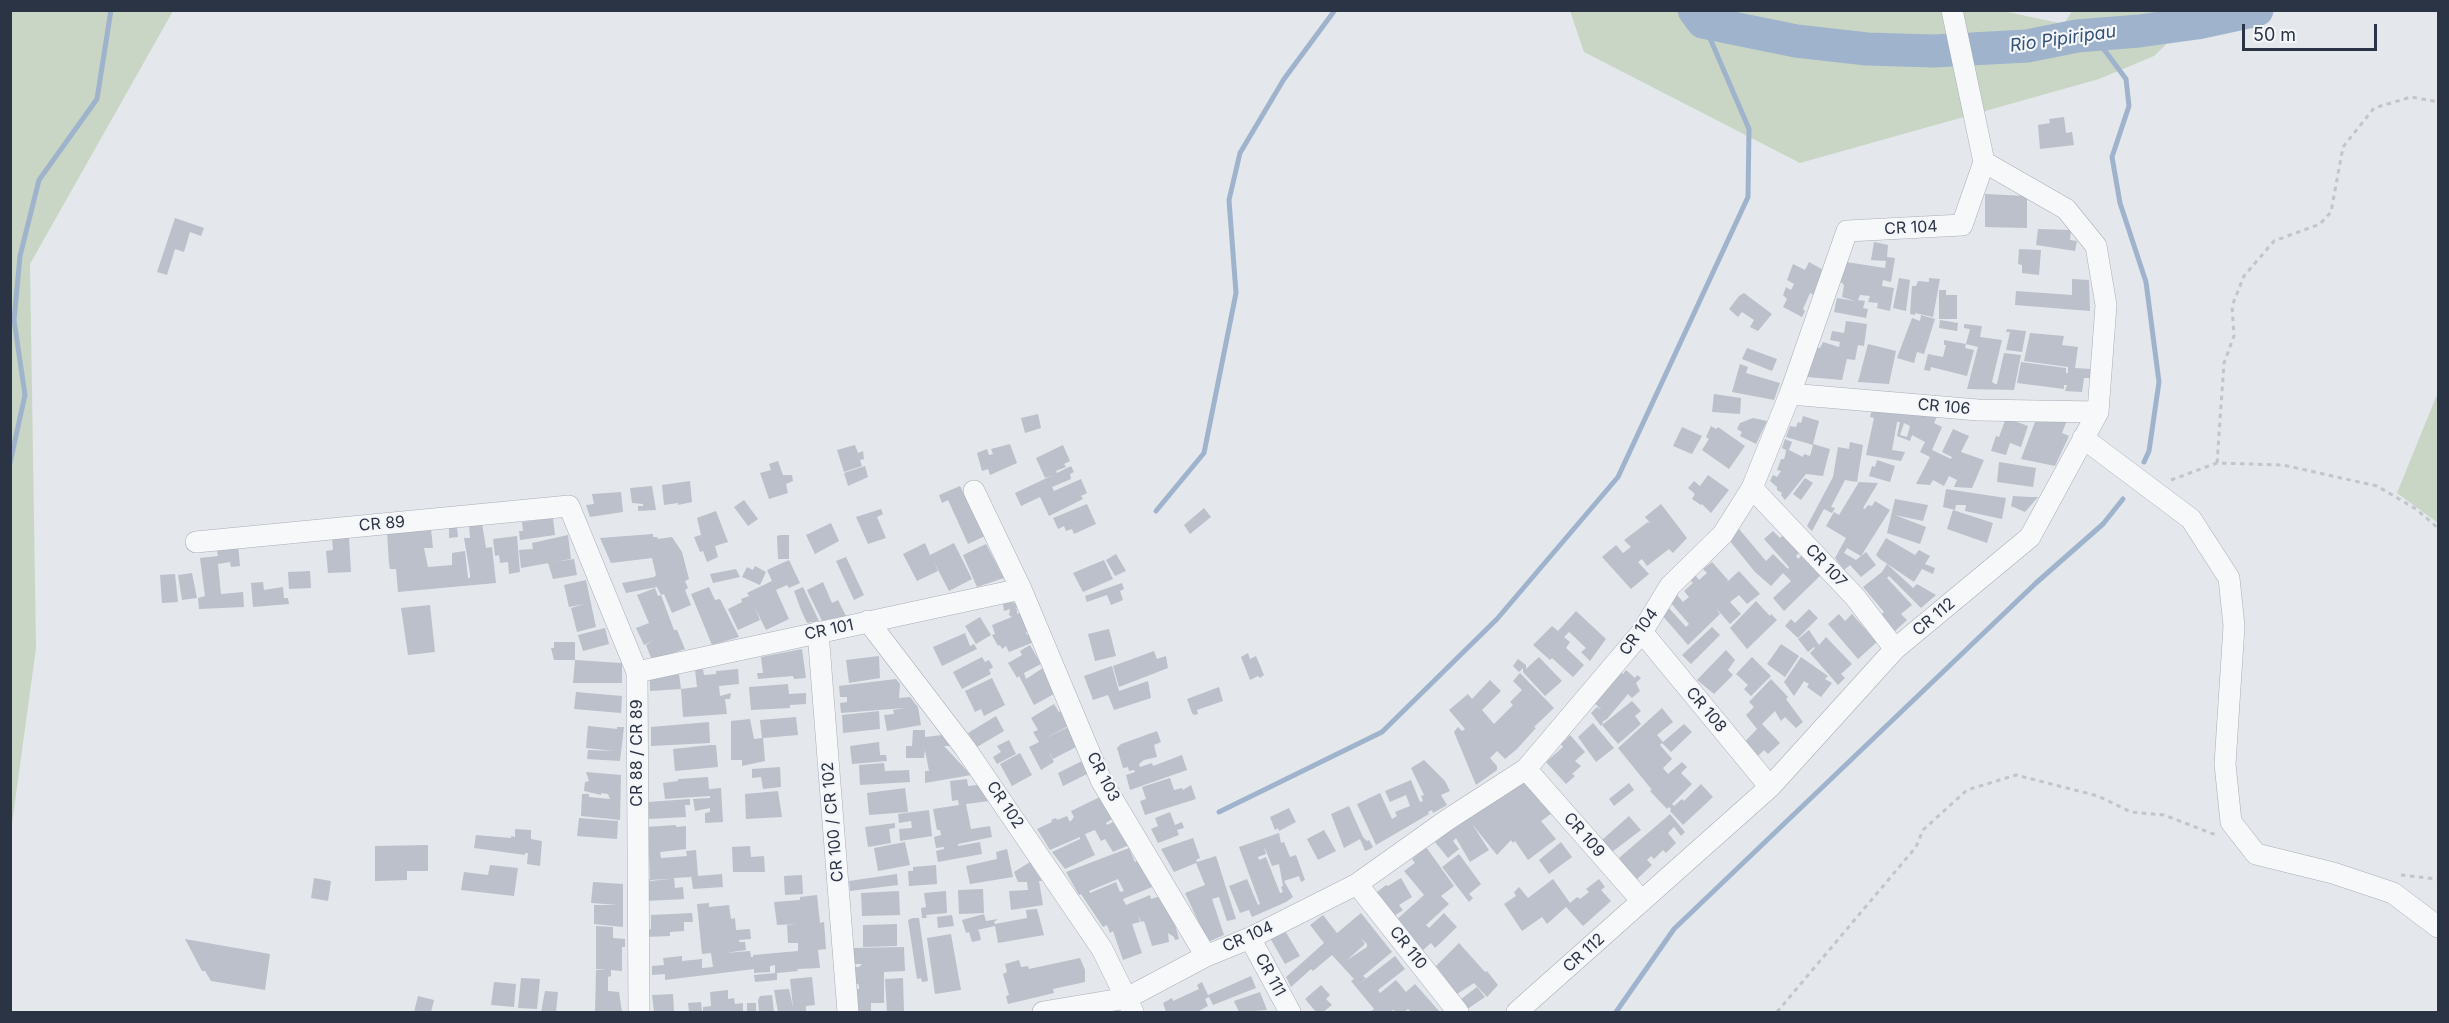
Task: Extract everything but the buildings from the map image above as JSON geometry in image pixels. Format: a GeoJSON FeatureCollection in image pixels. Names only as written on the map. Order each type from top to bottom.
{"type":"FeatureCollection","features":[{"type":"Feature","properties":{"kind":"street"},"geometry":{"type":"LineString","coordinates":[[1952,10],[1984,162]]}},
{"type":"Feature","properties":{"kind":"street","name":"CR 104"},"geometry":{"type":"LineString","coordinates":[[1043,1012],[1130,1005],[1206,956],[1250,938],[1357,884],[1447,820],[1527,769],[1642,632],[1670,586],[1723,534],[1752,488],[1790,394],[1847,231],[1962,225],[1984,162]]}},
{"type":"Feature","properties":{"kind":"street","name":"CR 112"},"geometry":{"type":"LineString","coordinates":[[1518,1012],[1770,787],[1894,650],[2031,537],[2098,412],[2106,305],[2096,246],[2066,209],[1984,162]]}},
{"type":"Feature","properties":{"kind":"street","name":"CR 106"},"geometry":{"type":"LineString","coordinates":[[1790,394],[1978,410],[2098,412]]}},
{"type":"Feature","properties":{"kind":"street"},"geometry":{"type":"LineString","coordinates":[[2083,438],[2192,519],[2229,578],[2234,626],[2225,765],[2232,822],[2256,854],[2333,873],[2393,893],[2439,927]]}},
{"type":"Feature","properties":{"kind":"street","name":"CR 107"},"geometry":{"type":"LineString","coordinates":[[1752,488],[1855,597],[1894,650]]}},
{"type":"Feature","properties":{"kind":"street","name":"CR 103"},"geometry":{"type":"LineString","coordinates":[[974,491],[1021,589],[1101,780],[1206,956]]}},
{"type":"Feature","properties":{"kind":"street","name":"CR 89"},"geometry":{"type":"LineString","coordinates":[[196,542],[569,507]]}},
{"type":"Feature","properties":{"kind":"street","name":"CR 88 / CR 89"},"geometry":{"type":"LineString","coordinates":[[569,507],[637,672],[639,1012]]}},
{"type":"Feature","properties":{"kind":"street","name":"CR 101"},"geometry":{"type":"LineString","coordinates":[[637,672],[1021,589]]}},
{"type":"Feature","properties":{"kind":"street","name":"CR 102"},"geometry":{"type":"LineString","coordinates":[[868,621],[965,748],[1102,949],[1130,1005]]}},
{"type":"Feature","properties":{"kind":"street","name":"CR 100 / CR 102"},"geometry":{"type":"LineString","coordinates":[[818,632],[848,1012]]}},
{"type":"Feature","properties":{"kind":"street","name":"CR 108"},"geometry":{"type":"LineString","coordinates":[[1642,632],[1770,787]]}},
{"type":"Feature","properties":{"kind":"street","name":"CR 109"},"geometry":{"type":"LineString","coordinates":[[1527,769],[1642,901]]}},
{"type":"Feature","properties":{"kind":"street","name":"CR 110"},"geometry":{"type":"LineString","coordinates":[[1357,884],[1458,1012]]}},
{"type":"Feature","properties":{"kind":"street","name":"CR 111"},"geometry":{"type":"LineString","coordinates":[[1250,938],[1290,1012]]}},
{"type":"Feature","properties":{"kind":"path"},"geometry":{"type":"LineString","coordinates":[[2217,463],[2224,363],[2234,336],[2232,306],[2244,276],[2274,241],[2320,224],[2331,212],[2343,147],[2374,108],[2411,97],[2439,102]]}},
{"type":"Feature","properties":{"kind":"path"},"geometry":{"type":"LineString","coordinates":[[2150,488],[2217,463],[2283,465],[2377,486],[2416,509],[2439,528]]}},
{"type":"Feature","properties":{"kind":"path"},"geometry":{"type":"LineString","coordinates":[[1777,1012],[1916,847],[1923,830],[1967,790],[2016,774],[2098,796],[2131,812],[2164,815],[2223,838],[2242,835]]}},
{"type":"Feature","properties":{"kind":"green space"},"geometry":{"type":"Polygon","coordinates":[[[11,10],[173,11],[30,264],[36,648],[11,831],[11,10]]]}},
{"type":"Feature","properties":{"kind":"green space"},"geometry":{"type":"Polygon","coordinates":[[[1998,10],[2064,24],[2072,11],[2201,11],[2154,56],[2099,79],[1800,163],[1584,52],[1570,11],[1998,10]]]}},
{"type":"Feature","properties":{"kind":"green space"},"geometry":{"type":"Polygon","coordinates":[[[2438,392],[2438,523],[2397,493],[2438,392]]]}},
{"type":"Feature","properties":{"kind":"waterway"},"geometry":{"type":"LineString","coordinates":[[10,463],[25,395],[14,320],[20,256],[39,180],[97,99],[111,10]]}},
{"type":"Feature","properties":{"kind":"waterway"},"geometry":{"type":"LineString","coordinates":[[1156,511],[1204,453],[1236,293],[1229,200],[1240,153],[1284,79],[1335,10]]}},
{"type":"Feature","properties":{"kind":"waterway","name":"Rio Pipiripau"},"geometry":{"type":"LineString","coordinates":[[1694,10],[1703,22],[1796,41],[1867,49],[1934,51],[2027,46],[2077,36],[2197,23],[2257,10]]}},
{"type":"Feature","properties":{"kind":"waterway"},"geometry":{"type":"LineString","coordinates":[[1219,812],[1382,732],[1497,619],[1618,477],[1748,197],[1749,129],[1703,22]]}},
{"type":"Feature","properties":{"kind":"waterway"},"geometry":{"type":"LineString","coordinates":[[2077,36],[2103,48],[2126,79],[2129,106],[2112,157],[2120,203],[2146,282],[2159,382],[2149,451],[2144,462]]}},
{"type":"Feature","properties":{"kind":"waterway"},"geometry":{"type":"LineString","coordinates":[[1616,1012],[1674,929],[2036,583],[2103,524],[2123,499]]}}]}
